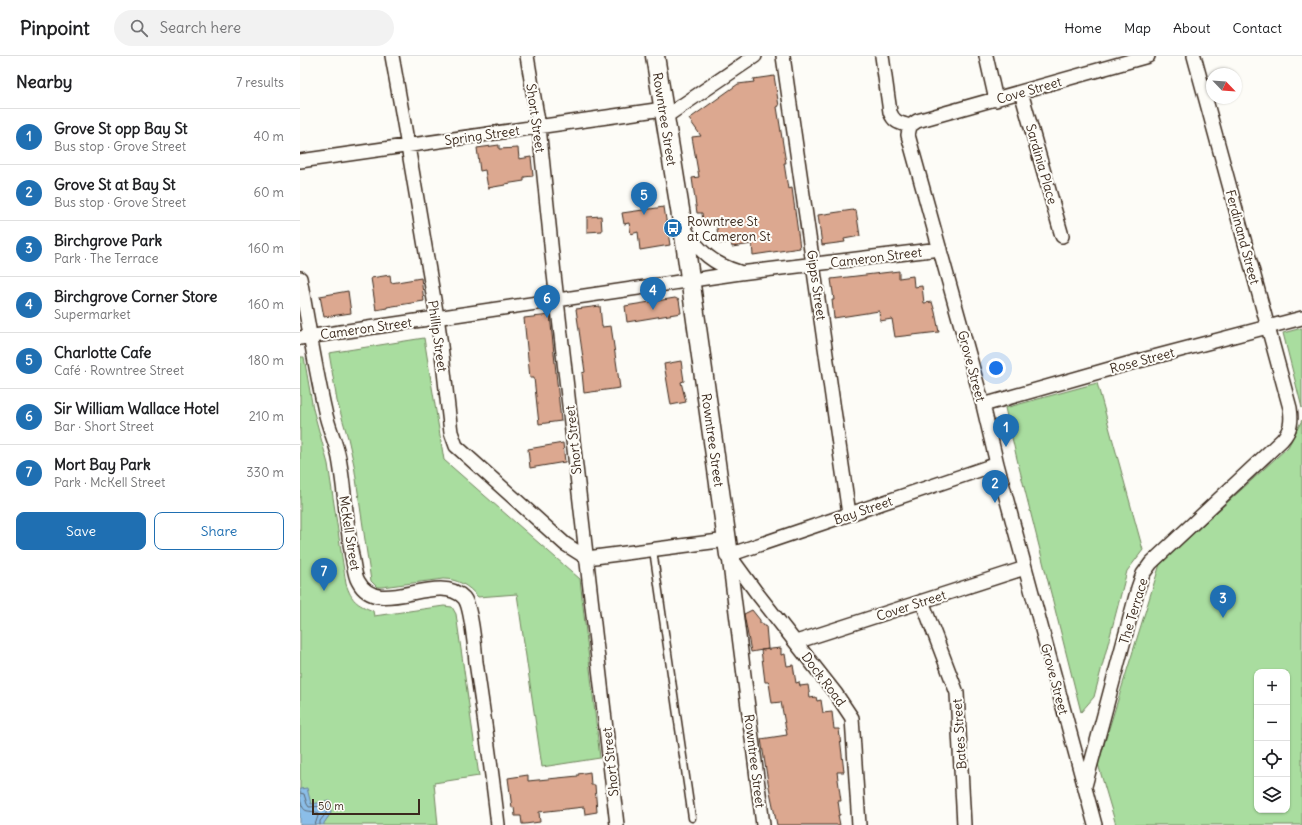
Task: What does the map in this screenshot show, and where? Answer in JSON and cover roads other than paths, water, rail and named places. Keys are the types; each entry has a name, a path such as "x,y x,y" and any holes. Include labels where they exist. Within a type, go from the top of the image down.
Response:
{"street":[{"name":"Phillip Street","path":"392,56 409,146 437,317 451,432 456,446 564,544 587,558"},
{"name":"Short Street","path":"527,56 539,127 557,299 617,825"},
{"name":"Rowntree Street","path":"655,56 683,228 728,547 763,825"},
{"name":"Spring Street","path":"300,162 539,127 664,113 756,56"},
{"name":"Gipps Street","path":"783,56 849,514"},
{"path":"882,56 890,112 893,119 901,124 910,126"},
{"path":"986,56 996,100"},
{"name":"Cove Street","path":"910,126 917,121 1148,56"},
{"name":"Ferdinand Street","path":"1194,56 1290,408 1291,424"},
{"name":"Sardinia Place","path":"1021,92 1062,236"},
{"name":"Grove Street","path":"910,126 908,135 909,139 983,405 997,464 1095,825"},
{"name":"Cameron Street","path":"683,228 700,251 708,258 720,265 740,273"},
{"name":"Cameron Street","path":"305,337 740,273 940,249"},
{"path":"300,278 305,337"},
{"name":"Rose Street","path":"983,405 1127,364 1302,318"},
{"name":"McKell Street","path":"305,337 325,413 339,457 349,539 357,580 364,590 372,596 384,597 446,589 458,593 465,599 473,640 498,825"},
{"name":"The Terrace","path":"1084,788 1143,574 1151,563 1282,440 1291,424"},
{"name":"Bay Street","path":"587,558 654,550 728,547 849,514 997,464"},
{"name":"Dock Road","path":"728,547 756,592 836,694 852,718 859,825"},
{"name":"Cover Street","path":"796,642 1025,568"},
{"path":"734,596 743,591 756,592"},
{"name":"Bates Street","path":"922,601 957,693 964,825"}],"lane":[{"path":"654,550 692,818"}],"water":[{"path":"307,788 311,804 330,801 331,813 324,825 300,825 300,789"}],"place":[{"name":"Charlotte Cafe","path":"644,215"},
{"name":"Rowntree St at Cameron St","path":"673,228"},
{"name":"Birchgrove Corner Store","path":"653,310"},
{"name":"Sir William Wallace Hotel","path":"547,318"},
{"name":"Grove St opp Bay St","path":"1006,447"},
{"name":"Grove St at Bay St","path":"995,503"},
{"name":"Mort Bay Park","path":"324,591"},
{"name":"Birchgrove Park","path":"1223,618"}]}
